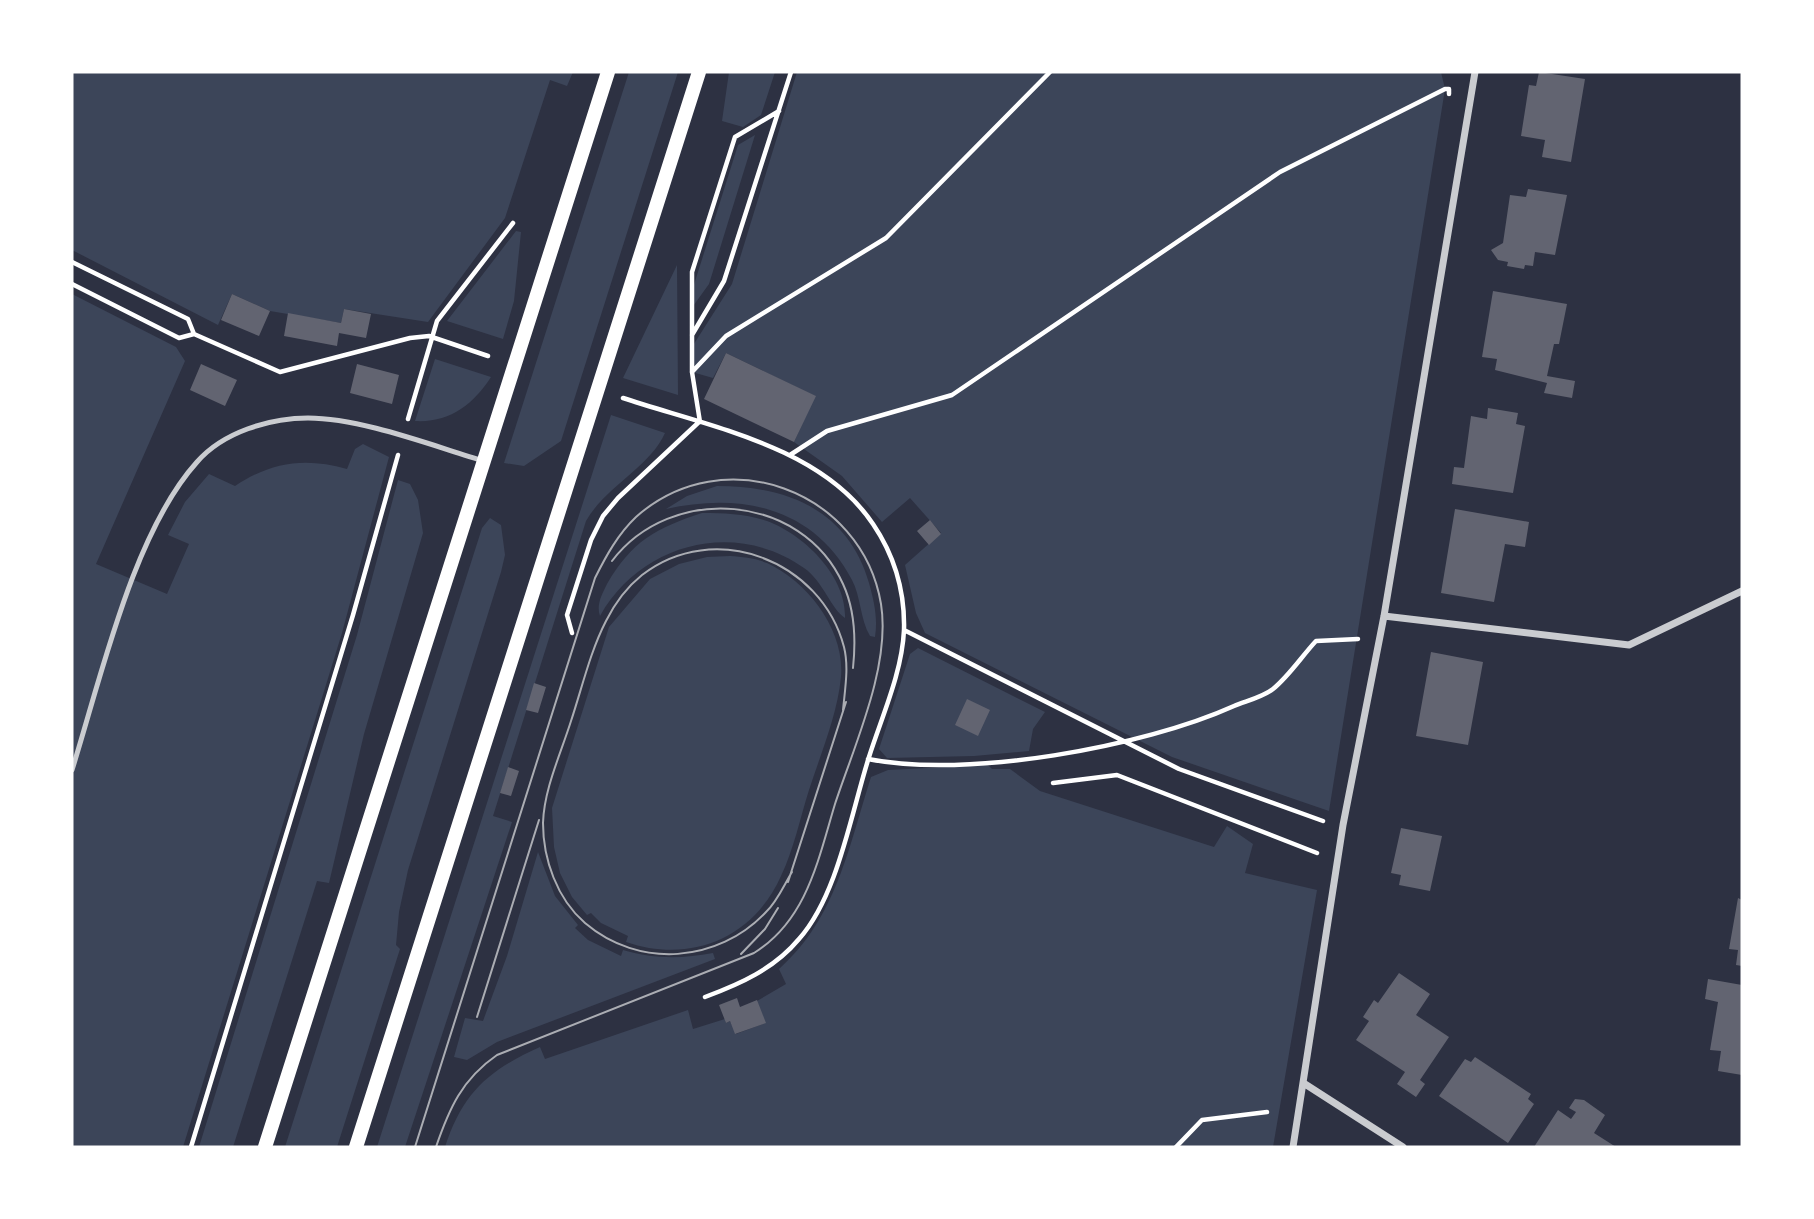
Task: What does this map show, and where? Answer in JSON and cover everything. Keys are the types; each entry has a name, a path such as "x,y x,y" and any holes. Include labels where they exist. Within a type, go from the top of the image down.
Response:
{"main road":[{"path":"265,1147 608,72"},
{"path":"356,1147 699,72"}],"street":[{"path":"1293,1147 1338,861 1384,616 1475,72"},
{"path":"1384,616 1629,645 1742,591"},
{"path":"1305,1084 1403,1147"}],"lane":[{"path":"72,770 133,577 149,539 172,496 198,461 220,442 245,430 309,418 342,422 484,461"}],"path":[{"path":"692,336 722,281 790,72"},
{"path":"692,372 726,337 886,238 1050,72"},
{"path":"789,455 827,431 952,395 1280,172 1445,89"},
{"path":"700,422 692,372 692,272 735,137 778,112"},
{"path":"191,1147 353,615 437,321 513,223"},
{"path":"72,262 188,319 194,334"},
{"path":"72,284 179,338 194,334 280,372 410,338 432,337 488,356"},
{"path":"622,398 700,422 789,455 822,472 847,493 873,523 890,555 898,579 904,630 897,671 825,893 799,939 750,980 705,997"},
{"path":"572,633 567,615 591,540 603,516 618,498 700,422"},
{"path":"904,630 1179,769 1328,822"},
{"path":"868,758 889,763 986,763 1123,743 1202,720 1272,689 1316,641 1358,639"},
{"path":"1053,783 1118,775 1338,861"},
{"path":"1176,1147 1202,1120 1267,1112"}],"shaded area":[{"path":"72,72 573,72 567,86 550,80 505,218 428,322 344,309 341,323 270,311 232,294 218,325 72,250"},
{"path":"629,72 678,72 561,441 524,466 504,463"},
{"path":"729,72 775,72 761,115 743,127 722,121"},
{"path":"797,72 1441,72 1445,89 1329,811 1172,757 925,633 916,613 905,565 941,533 910,498 882,522 842,476 794,442 815,396 726,353 713,378 692,372 692,347 732,284"},
{"path":"755,135 709,284 691,309 692,291 738,145"},
{"path":"516,231 521,232 514,301 503,339 447,321"},
{"path":"677,265 678,395 623,378"},
{"path":"72,294 176,347 185,361 96,564 167,594 189,544 168,535 185,502 209,474 235,486 262,472 289,464 317,463 347,469 355,449 363,444 389,457 342,633 183,1147 72,1147"},
{"path":"435,359 491,377 476,396 459,410 439,419 415,421"},
{"path":"611,415 665,433 649,456 605,497 586,521 493,816 512,822 405,1147 377,1147"},
{"path":"398,480 410,484 418,500 423,533 364,734 329,883 317,881 233,1147 199,1147 357,635"},
{"path":"717,486 743,487 790,497 830,520 846,537 859,558 869,583 875,610 875,637 870,636 855,587 836,555 817,536 796,521 747,505 694,504 666,509 687,496"},
{"path":"702,513 735,514 759,519 781,527 795,536 808,546 831,572 844,602 845,618 804,568 777,553 749,545 720,542 692,546 664,556 639,571 618,591 600,616 599,604 607,584 626,557 658,531"},
{"path":"490,518 501,525 505,555 501,572 408,870 399,912 396,945 400,949 337,1147 285,1147 482,528"},
{"path":"730,556 767,563 782,571 809,595 830,625 837,642 841,659 839,692 790,855 769,898 754,916 717,941 673,950 650,948 626,942 628,936 601,923 591,913 587,915 572,897 560,873 554,847 552,808 609,627 650,579 679,564 707,557"},
{"path":"918,648 1045,712 1033,729 1029,751 974,756 887,758 879,749 910,654"},
{"path":"988,765 992,769 1010,769 1040,791 1214,847 1227,826 1253,844 1245,873 1317,890 1273,1147 445,1147 460,1111 480,1085 506,1065 540,1047 545,1059 688,1010 693,1029 725,1019 726,1023 730,1021 736,1034 765,1023 757,1001 786,984 779,969 814,928 827,904 847,855 871,777 888,770"},
{"path":"538,852 555,896 578,925 575,928 588,940 621,956 623,950 668,957 713,953 715,959 497,1042 467,1060 454,1057 465,1018 483,1021 507,956"}],"building":[{"path":"1539,72 1585,79 1571,162 1542,157 1545,140 1521,136 1529,85 1536,86"},
{"path":"1528,189 1567,195 1555,255 1535,252 1533,266 1525,265 1524,269 1507,266 1508,262 1498,260 1491,250 1503,243 1510,195 1526,197"},
{"path":"1493,291 1567,304 1559,344 1554,344 1547,376 1575,381 1572,398 1544,393 1547,383 1495,370 1497,359 1482,357"},
{"path":"232,294 270,311 259,336 221,320"},
{"path":"344,309 371,314 366,338 339,333 337,346 284,336 288,313 341,323"},
{"path":"726,353 816,396 794,442 704,399"},
{"path":"201,364 237,380 225,406 190,390"},
{"path":"357,364 399,375 392,404 350,393"},
{"path":"1488,408 1518,413 1516,424 1525,426 1513,493 1452,484 1454,467 1464,468 1471,416 1487,419"},
{"path":"1455,509 1529,522 1525,547 1505,544 1494,602 1441,593"},
{"path":"930,520 941,534 929,545 917,531"},
{"path":"1431,652 1483,662 1468,745 1416,736"},
{"path":"534,683 546,687 538,713 526,710"},
{"path":"967,699 990,710 978,736 955,725"},
{"path":"508,767 519,771 511,796 500,793"},
{"path":"1401,828 1442,836 1430,891 1399,885 1401,875 1391,873"},
{"path":"1738,898 1742,900 1742,966 1736,965 1738,950 1729,949"},
{"path":"1399,973 1430,994 1416,1015 1449,1037 1420,1080 1425,1084 1416,1097 1397,1084 1405,1072 1356,1040 1369,1021 1363,1017 1374,1000 1378,1003"},
{"path":"1708,979 1742,985 1742,1075 1718,1071 1721,1051 1710,1050 1718,1002 1705,999"},
{"path":"737,998 740,1007 757,1000 766,1023 735,1034 730,1021 726,1023 719,1005"},
{"path":"1475,1057 1531,1094 1528,1099 1534,1104 1508,1143 1439,1096 1465,1059 1471,1062"},
{"path":"1575,1099 1584,1100 1605,1115 1594,1133 1616,1147 1534,1147 1558,1110 1571,1119 1576,1112 1569,1108"}],"tram line":[{"path":"415,1147 595,578 613,546 636,517 671,494 708,482 747,480 784,489 818,506 847,531 869,564 881,604 883,628 881,653 869,706 816,867 798,906 787,924 754,953 497,1055 475,1074 458,1096 436,1147"},
{"path":"612,561 637,536 667,519 700,510 734,509 767,516 798,531 824,554 843,584 854,625 853,668"},
{"path":"792,872 770,908 747,929 725,942 678,954 629,948 606,938 585,923 559,890 549,864 543,823 546,797 554,771 595,645 617,603 642,575 670,558 701,550 731,550 761,557 789,571 813,591 832,617 844,647 846,670 843,710"},
{"path":"788,882 846,702"},
{"path":"477,1017 539,820"},
{"path":"741,954 765,929 778,908"}]}
